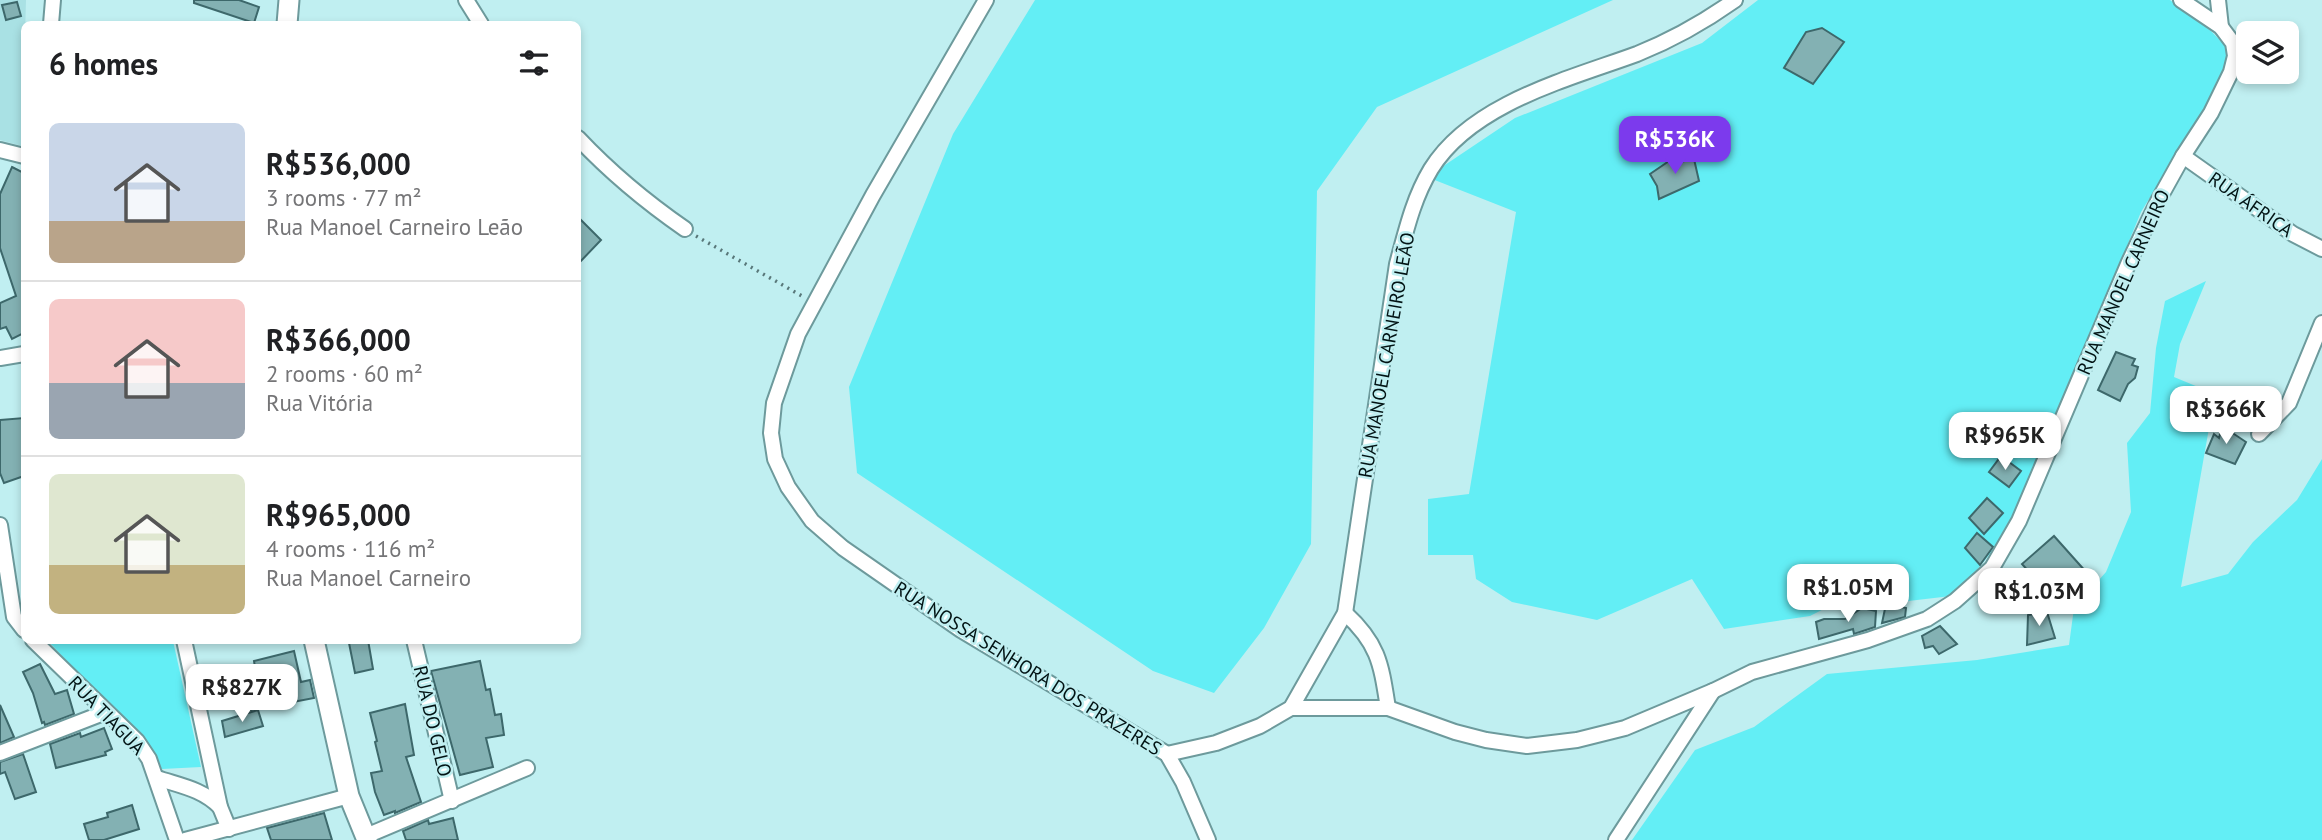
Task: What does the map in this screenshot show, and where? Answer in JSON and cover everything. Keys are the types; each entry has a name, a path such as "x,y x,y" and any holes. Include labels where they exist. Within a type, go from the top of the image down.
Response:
{"main road":[{"path":"287,21 289,0"},
{"path":"315,644 349,796 367,838"}],"street":[{"path":"51,21 53,0"},
{"path":"466,0 479,21"},
{"name":"RUA NOSSA SENHORA DOS PRAZERES","path":"986,0 797,334 775,403 771,432 775,459 788,487 812,521 843,548 961,630 1167,754 1183,782 1208,840"},
{"name":"RUA MANOEL CARNEIRO LEÃO","path":"1291,708 1345,613 1397,264 1412,209 1432,167 1460,134 1496,110 1688,31 1735,0"},
{"path":"2181,0 2221,27"},
{"path":"2218,0 2221,27"},
{"name":"RUA MANOEL CARNEIRO","path":"1291,708 1388,708 1455,732 1527,746 1577,740 1625,728 1752,672 1927,619 1955,601 1992,568 2019,521 2129,262 2183,156 2211,113 2231,72 2235,56 2233,43 2221,27"},
{"path":"581,141 643,200 685,229"},
{"path":"0,150 21,155"},
{"name":"RUA ÁFRICA","path":"2183,156 2293,234 2322,248"},
{"path":"2259,434 2289,402 2322,323"},
{"path":"0,358 21,354"},
{"path":"0,525 14,617 21,626"},
{"path":"1345,613 1374,646 1382,671 1388,708"},
{"path":"0,622 14,617"},
{"name":"RUA TIAGUA","path":"37,644 137,741 157,778 177,840"},
{"path":"185,644 220,807 229,829"},
{"name":"RUA DO GELO","path":"415,644 452,801"},
{"path":"1616,840 1713,691"},
{"path":"1167,754 1216,743 1260,726 1291,708"},
{"path":"0,753 106,712"},
{"path":"367,838 527,768"},
{"path":"157,778 195,789 209,796 220,807"},
{"path":"185,840 349,796"}],"path":[{"path":"685,229 814,303"}],"shaded area":[{"path":"0,0 26,0 25,21 21,21 21,146 0,140"},
{"path":"1035,0 1613,0 1377,107 1317,191 1311,544 1264,628 1214,693 1153,671 857,473 849,387 953,134"},
{"path":"1758,0 2170,0 2211,31 2235,56 2217,81 2204,110 2141,212 2036,468 2003,538 1967,582 1951,596 1900,602 1855,593 1810,616 1724,629 1692,579 1597,620 1512,602 1476,579 1473,555 1428,555 1428,499 1469,494 1516,212 1427,177 1515,118 1702,43"},
{"path":"2206,281 2180,344 2174,377 2215,394 2181,587 2228,574 2253,542 2297,500 2322,459 2322,840 1632,840 1695,750 1754,727 1827,674 1977,660 2069,645 2074,608 2106,572 2131,512 2127,443 2150,413 2156,348 2165,301"},
{"path":"51,644 174,644 201,767 162,769 127,725"}],"building":[{"path":"194,0 239,0 259,7 255,21 248,21 194,3"},
{"path":"17,2 21,16 6,20 2,5"},
{"path":"1822,28 1844,42 1813,84 1784,68 1806,32"},
{"path":"1675,157 1680,162 1694,159 1699,181 1659,199 1657,186 1650,174"},
{"path":"12,167 21,172 21,334 12,339 6,327 0,329 0,303 16,296 0,248 0,194"},
{"path":"581,220 601,240 581,261"},
{"path":"2116,352 2135,359 2132,365 2138,367 2135,378 2128,384 2120,401 2098,390"},
{"path":"21,418 21,477 4,483 0,473 0,420"},
{"path":"2222,426 2246,442 2235,464 2206,453 2214,434 2219,438"},
{"path":"2001,456 2021,471 2009,487 1989,472"},
{"path":"1987,498 2003,513 1984,534 1969,518"},
{"path":"1977,533 1993,547 1980,565 1965,548"},
{"path":"2054,536 2087,573 2054,600 2022,564"},
{"path":"1886,604 1906,608 1905,617 1882,623"},
{"path":"1862,608 1876,611 1875,627 1854,634 1853,629 1819,639 1816,622 1824,619 1845,619"},
{"path":"2047,612 2055,638 2027,645 2028,615"},
{"path":"1940,626 1957,644 1939,654 1933,646 1925,648 1922,636"},
{"path":"349,644 369,644 373,669 355,673"},
{"path":"294,651 301,682 310,680 314,698 246,711 236,691 258,686 254,661"},
{"path":"480,661 486,690 490,689 495,715 501,714 504,735 486,738 493,767 460,775 431,671"},
{"path":"40,664 55,694 67,690 74,714 45,725 23,672"},
{"path":"405,704 414,755 406,757 421,802 384,815 371,773 382,771 370,713"},
{"path":"0,705 14,737 0,743"},
{"path":"258,710 263,726 225,737 222,721"},
{"path":"104,728 112,749 105,752 106,755 56,768 50,744"},
{"path":"23,754 36,792 15,799 5,772 0,774 0,762"},
{"path":"132,805 139,829 104,840 89,840 84,824 108,817 107,813"},
{"path":"324,813 332,840 271,840 267,828"},
{"path":"453,818 458,840 406,840 403,831 428,820 429,824"}]}
